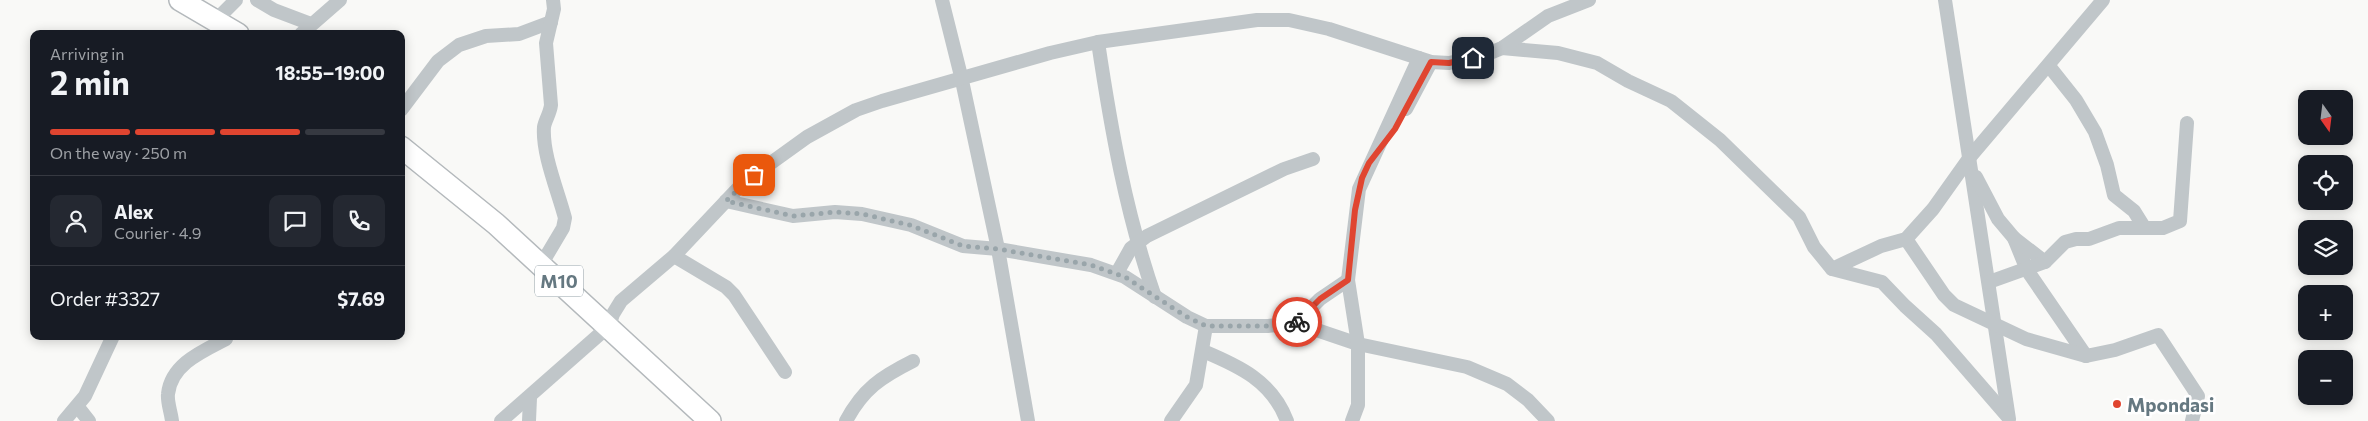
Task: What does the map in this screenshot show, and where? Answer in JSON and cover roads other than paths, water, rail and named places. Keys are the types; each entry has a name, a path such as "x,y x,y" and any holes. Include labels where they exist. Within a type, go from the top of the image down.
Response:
{"highway":[{"path":"180,0 232,30"},
{"name":"M10","path":"405,150 489,218 609,326 710,421"}],"street":[{"path":"216,20 236,0"},
{"path":"257,0 274,10 311,24"},
{"path":"305,30 340,0"},
{"path":"541,265 563,228 565,218 545,143 544,125 550,115 551,106 546,43 551,22 553,0"},
{"path":"942,0 961,76 998,249 1028,421"},
{"path":"501,421 530,398 609,326 613,314 621,301 674,256 743,183 776,158 833,122 882,101 961,76 1098,42 1239,22 1275,19 1329,29 1425,60 1462,61 1502,48 1548,16 1589,0"},
{"path":"1945,0 2009,419"},
{"path":"1832,269 1881,246 1906,239 1932,209 1970,158 2103,0"},
{"path":"405,105 438,61 459,45 486,36 519,34 551,22"},
{"path":"1098,42 1113,142 1137,242 1155,297"},
{"path":"1502,48 1558,53 1597,63 1628,81 1671,101 1720,140 1799,217 1814,247 1832,269 1882,282 1936,334 2009,419"},
{"path":"1352,421 1358,405 1358,344 1348,280 1359,189 1369,163 1380,146 1425,60"},
{"path":"2049,66 2076,100 2095,132 2107,165 2114,195 2134,211 2144,227"},
{"path":"1989,282 2046,262 2065,242 2076,239 2090,239 2118,228 2163,228 2180,221 2187,123"},
{"path":"1117,273 1125,257 1137,242 1156,230 1284,169 1313,159"},
{"path":"1972,173 1980,183 1998,218 2014,238 2046,262"},
{"path":"726,201 793,216 836,212 862,214 910,225 963,246 998,249 1091,265 1117,273 1206,326 1268,326 1296,323 1358,344 1452,363 1489,374 1507,384 1528,400 1548,421"},
{"path":"2014,238 2027,270 2086,356"},
{"path":"1906,239 1914,247 1944,295 1954,305 1995,322 2041,345 2086,356 2115,350 2158,334 2198,396 2192,421"},
{"path":"674,256 726,287 734,295 784,372"},
{"path":"1296,323 1320,299 1348,280"},
{"path":"1171,421 1196,385 1206,326"},
{"path":"64,421 78,406 111,340"},
{"path":"172,421 168,395 170,386 180,368 196,355 224,340"},
{"path":"1203,351 1240,366 1276,399 1287,421"},
{"path":"846,421 859,399 869,388 913,361"},
{"path":"529,421 530,398"},
{"path":"78,406 89,421"}],"place":[{"name":"Mpondasi","path":"2117,404"}]}
